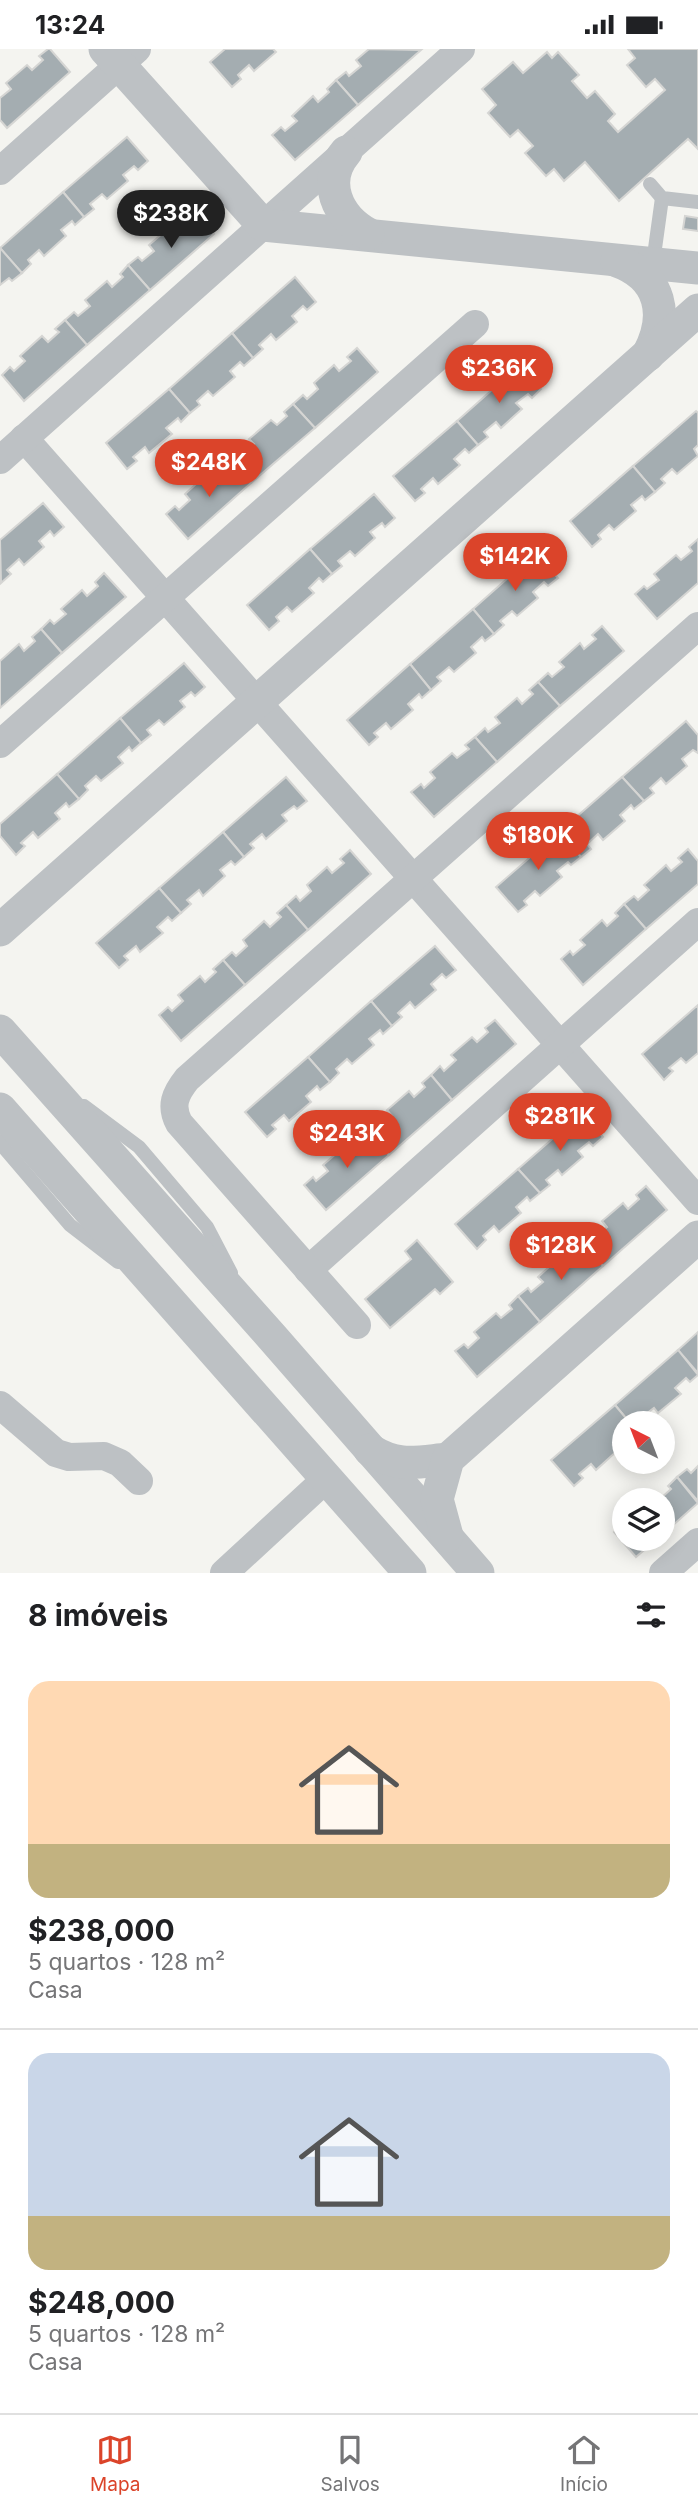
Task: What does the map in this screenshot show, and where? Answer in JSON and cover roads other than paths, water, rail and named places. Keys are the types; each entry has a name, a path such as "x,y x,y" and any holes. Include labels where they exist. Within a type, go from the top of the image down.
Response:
{"street":[{"path":"0,460 461,49"},
{"path":"0,171 120,54 263,225 698,268"},
{"path":"346,152 333,173 334,195 346,217 355,227 368,234"},
{"path":"612,259 632,266 647,279 657,297 661,317 657,338 648,355"},
{"path":"0,930 698,310"},
{"path":"0,744 475,324"},
{"path":"24,438 698,1201"},
{"path":"356,1325 179,1123 173,1112 176,1095 187,1079 698,626"},
{"path":"308,1269 698,922"},
{"path":"0,1031 478,1573"},
{"path":"0,1109 410,1573"},
{"path":"447,1539 437,1499 448,1459 698,1237"},
{"path":"0,1405 56,1453 69,1457 104,1456 120,1463 139,1481"},
{"path":"369,1449 387,1460 410,1464 448,1459"},
{"path":"224,1573 327,1478"},
{"path":"663,1573 698,1542"}],"lane":[{"path":"650,184 662,198 698,202"},
{"path":"653,263 662,198"},
{"path":"0,1140 70,1225 178,1309"}]}
